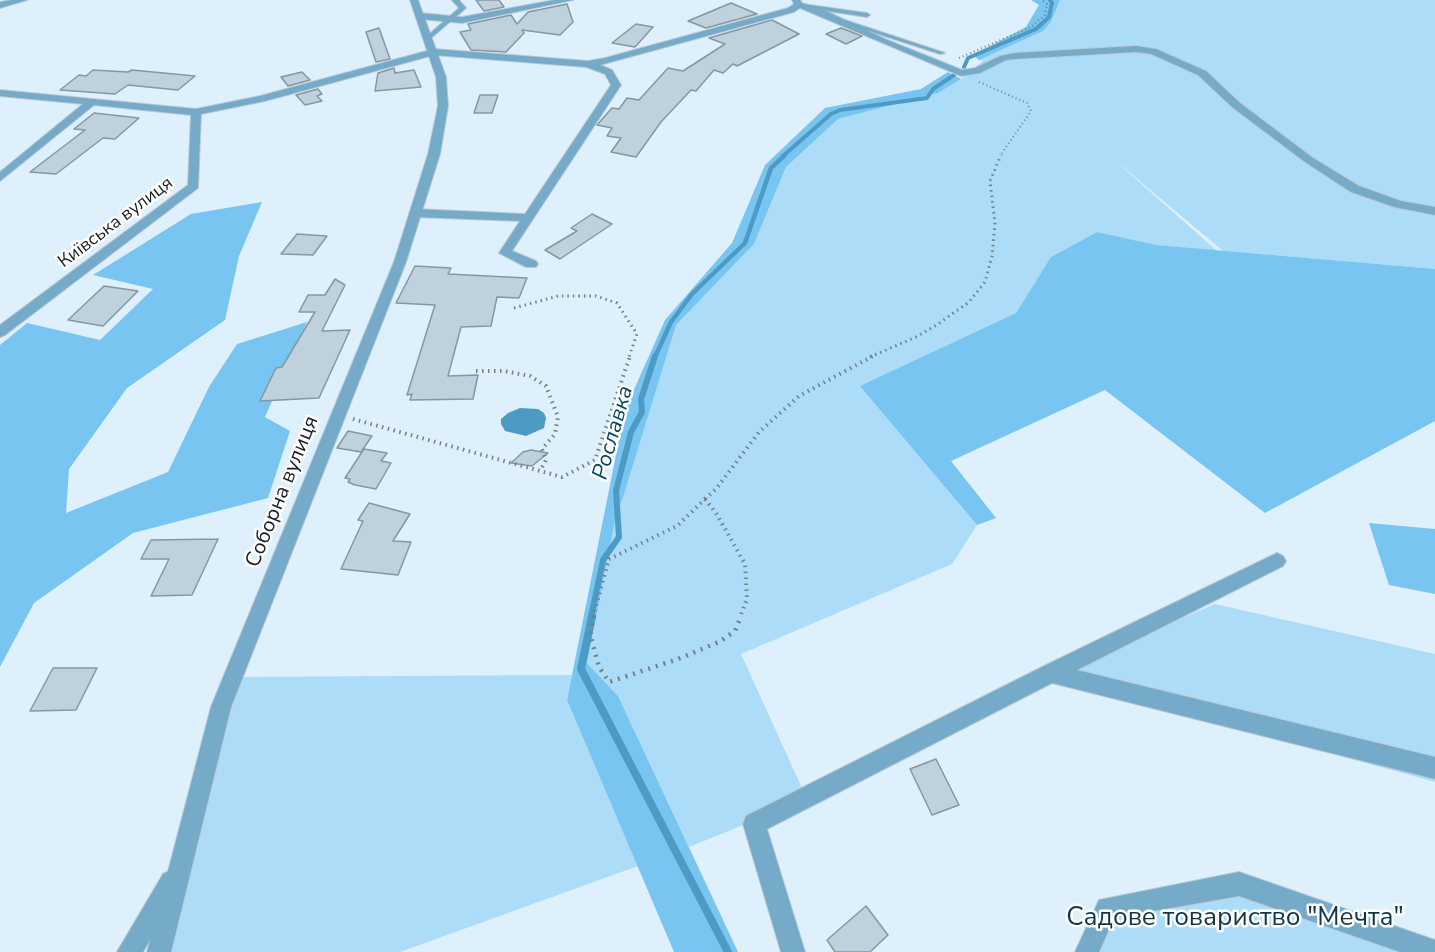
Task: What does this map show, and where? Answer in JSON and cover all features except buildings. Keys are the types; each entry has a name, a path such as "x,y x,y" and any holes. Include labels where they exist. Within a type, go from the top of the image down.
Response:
{"street":[{"path":"0,5 23,0"},
{"path":"417,8 431,18 462,20 569,0"},
{"path":"588,64 637,53 791,10 798,3 961,73 977,71 1003,58 1015,56 1136,49 1153,51 1202,73 1236,105 1310,160 1355,189 1398,204 1435,211"},
{"name":"Соборна вулиця","path":"159,952 221,706 400,262 434,154 443,106 441,77 417,8"},
{"path":"0,93 196,112 261,99 431,45 588,64 609,72 616,85 505,253 531,264"},
{"path":"0,178 92,102"},
{"name":"Київська вулиця","path":"0,332 194,186 196,112"},
{"path":"416,213 529,218"},
{"path":"793,952 754,824 1277,561"},
{"path":"1051,673 1435,768"},
{"path":"129,952 178,872"},
{"path":"1087,952 1107,908 1239,884 1435,952"}],"lane":[{"path":"431,45 451,18 463,8 455,0"},
{"path":"798,3 867,15"},
{"path":"836,19 942,53"}],"path":[{"path":"705,499 716,513 745,564 747,599 735,631 719,642 678,659 609,682 599,667 590,634 598,594 609,559 677,526 705,499 716,489 759,432 799,396 857,363 916,337 938,324 969,302 985,282 992,255 995,223 990,181 995,165 1009,140 1031,111 1027,103 961,73 954,62 1031,27 1045,15 1047,4 1042,0"},
{"path":"338,415 562,477 595,460 637,334 617,303 596,296 558,296 514,308"},
{"path":"476,371 530,376 546,386 558,417 555,434 542,448 546,460 540,471"}],"green space":[{"path":"1060,0 1435,0 1435,269 1223,251 1111,157 1217,251 1155,245 1097,232 1051,257 1016,313 861,386 977,525 952,564 741,654 807,799 689,847 618,696 587,663 616,516 676,325 754,244 786,167 838,119 938,93 961,79 983,61 979,60 1043,31 1051,22"},
{"path":"1215,604 1435,654 1435,782 1050,676"},
{"path":"572,675 567,700 638,866 400,952 159,952 233,677"},
{"name":"Садове товариство \"Мечта\"","path":"1239,884 1435,952 1081,952 1107,908"}],"shaded area":[{"path":"1031,0 1060,0 1051,22 1043,31 979,60 973,55 1026,27 1039,5"},
{"path":"948,72 961,79 938,93 838,119 786,167 754,244 676,325 616,516 587,663 618,696 738,952 674,952 567,700 625,410 665,320 732,243 765,165 825,108 921,89"},
{"path":"262,202 239,256 225,320 127,388 69,469 66,513 168,472 209,387 237,344 307,322 265,417 290,431 268,498 133,533 34,603 0,667 0,345 27,323 100,340 153,289 93,275 191,214"},
{"path":"1097,232 1156,245 1435,269 1435,421 1265,513 1105,390 951,461 996,518 977,525 860,386 1016,313 1051,257"},
{"path":"520,408 538,409 544,413 546,418 544,428 526,436 505,431 501,419"},
{"path":"1369,523 1435,529 1435,594 1389,585"}],"waterway":[{"name":"Рославка","path":"964,67 968,58 1036,29 1049,17 1052,3 1050,0"},
{"name":"Рославка","path":"783,156 831,114 840,110 927,98 933,89 954,75"},
{"name":"Рославка","path":"655,357 671,322 692,294 745,243 771,168 785,155"},
{"name":"Рославка","path":"591,617 603,560 619,537 616,491 631,432 642,412 641,399 655,356"},
{"name":"Рославка","path":"592,616 581,669 728,952"}]}
